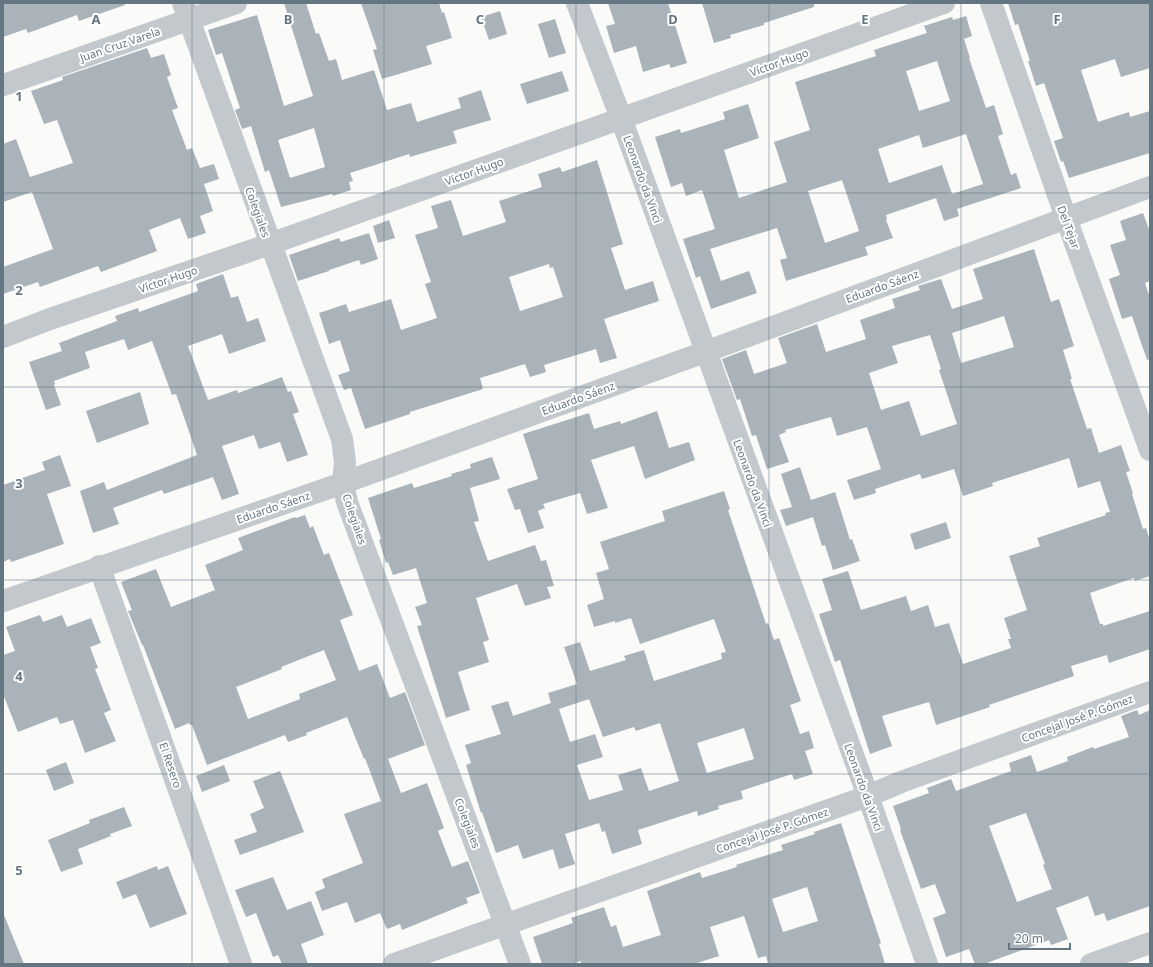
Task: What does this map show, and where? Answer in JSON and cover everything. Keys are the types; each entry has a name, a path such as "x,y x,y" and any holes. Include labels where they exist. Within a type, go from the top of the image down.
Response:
{"street":[{"name":"Juan Cruz Varela","path":"3,85 186,11 236,3"},
{"name":"Leonardo da Vinci","path":"577,3 621,118 868,796 927,964"},
{"name":"Víctor Hugo","path":"3,337 50,319 270,244 944,3"},
{"name":"Del Tejar","path":"991,3 1066,218 1149,443"},
{"name":"Colegiales","path":"186,11 342,439 345,462 343,483 347,502 520,964"},
{"name":"Eduardo Sáenz","path":"3,601 99,566 343,483 705,352 1150,187"},
{"name":"El Resero","path":"99,566 241,964"},
{"name":"Concejal José P. Gómez","path":"394,964 868,796 901,782 1150,692"},
{"path":"1091,964 1150,943"}],"building":[{"path":"3,3 124,3 125,5 79,21 77,15 28,33 26,29 3,37"},
{"path":"284,3 306,3 316,34 319,33 329,61 336,59 342,80 374,70 387,110 411,103 417,122 461,108 458,98 481,90 491,120 453,131 457,143 410,157 409,154 350,173 353,181 349,182 351,190 333,196 332,194 281,207 269,170 265,172 251,126 242,129 235,110 240,108 222,53 216,55 208,30 257,15 284,106 313,96","holes":["314,128 325,167 290,178 278,140"]},
{"path":"361,3 439,3 442,13 444,12 452,38 426,46 432,64 382,79 373,50 377,49"},
{"path":"608,3 668,3 687,63 671,68 669,64 643,72 636,46 614,53 606,26 615,24"},
{"path":"702,3 814,3 814,7 764,23 764,25 730,35 731,38 714,43"},
{"path":"1008,3 1150,3 1150,68 1121,77 1115,59 1081,70 1098,122 1129,112 1130,117 1150,111 1150,153 1069,178 1063,161 1061,162 1054,141 1063,138 1044,83 1036,86 1028,61 1030,61 1018,24 1015,25"},
{"path":"500,11 507,34 489,40 481,17"},
{"path":"966,16 972,36 964,39 969,58 986,108 994,105 1003,134 998,136 1011,175 1016,173 1021,188 957,209 959,216 944,221 936,198 886,215 886,220 893,238 865,247 868,255 786,281 780,260 787,258 777,228 710,249 721,281 749,271 757,293 711,309 700,276 696,278 683,239 715,229 702,190 686,196 682,183 671,187 655,137 680,129 681,133 725,119 723,112 748,104 759,138 724,150 739,198 787,182 774,142 810,130 795,82 876,56 874,50 927,33 924,26 952,17 953,20","holes":["937,61 950,101 919,111 906,71","966,134 983,184 952,194 942,165 889,183 878,149 919,135 923,148","842,180 859,231 825,243 808,191"]},
{"path":"555,19 566,53 549,58 538,24"},
{"path":"147,48 151,58 164,54 171,75 167,77 178,108 172,110 187,150 192,148 200,168 214,164 219,179 204,184 213,211 200,216 206,233 188,239 180,218 149,230 157,251 101,272 98,266 40,287 38,282 3,294 3,267 53,249 32,192 3,202 3,144 16,139 30,177 73,163 57,120 44,124 31,91 63,80 62,77"},
{"path":"562,71 569,91 527,104 520,84"},
{"path":"597,160 623,244 611,248 625,290 653,281 659,301 604,319 617,358 600,363 596,349 544,365 546,372 530,377 525,364 480,378 483,389 410,412 410,414 365,429 351,388 344,390 338,375 350,371 340,340 329,344 319,313 346,304 349,312 391,299 401,330 437,318 425,284 431,282 415,235 438,228 431,206 451,200 463,236 506,222 499,201 542,187 538,174 560,167 562,172","holes":["549,264 550,268 553,267 563,297 520,311 509,277"]},
{"path":"1143,213 1150,232 1150,281 1145,283 1150,298 1150,359 1147,360 1132,316 1122,319 1109,279 1120,275 1110,245 1126,240 1120,221"},
{"path":"389,220 395,238 378,243 373,226"},
{"path":"369,233 378,259 361,265 359,260 298,281 289,255 339,238 341,242"},
{"path":"1034,249 1051,302 1059,299 1074,346 1063,350 1072,379 1070,379 1087,429 1091,428 1099,453 1121,445 1130,471 1126,472 1133,493 1132,494 1143,529 1146,528 1150,541 1150,576 1135,581 1134,578 1090,593 1100,624 1103,624 1103,626 1150,611 1150,649 1109,663 1107,655 1071,666 1074,676 936,725 929,702 882,716 892,746 870,754 840,660 835,662 819,614 832,610 822,579 848,571 861,610 906,596 911,611 928,605 935,627 949,623 963,664 1011,648 1008,639 1011,639 1004,618 1027,610 1009,556 1040,546 1037,538 1106,515 1105,513 1110,512 1100,481 1078,488 1069,458 992,483 993,486 963,496 954,469 922,479 920,474 875,489 876,493 854,500 847,480 881,469 867,427 837,436 831,417 785,430 786,432 779,435 789,462 767,469 756,435 752,436 740,399 737,400 722,359 746,350 754,374 787,363 778,338 817,324 826,352 866,339 860,320 895,308 892,299 920,290 918,286 941,279 952,309 983,299 973,269","holes":["1004,316 1014,347 961,363 952,333","930,335 941,369 939,370 957,424 921,436 909,401 881,410 869,373 898,363 892,346"]},
{"path":"223,274 231,298 238,296 247,322 258,318 266,341 229,354 222,334 188,346 208,400 237,390 238,393 282,377 288,392 291,391 299,412 293,414 308,455 287,462 280,442 259,449 254,435 222,446 239,494 222,500 213,477 164,494 162,490 113,508 119,524 93,533 80,491 104,482 107,490 197,455 176,394 172,395 152,341 128,350 124,339 85,352 90,368 54,381 61,405 46,410 29,362 62,351 59,343 117,321 115,316 138,308 139,312 198,291 196,284"},
{"path":"140,392 149,424 97,443 86,411"},
{"path":"657,411 669,448 689,442 695,460 645,479 634,446 591,460 608,508 587,514 580,493 543,504 545,508 538,511 544,528 528,533 520,509 515,510 507,489 538,479 523,434 589,413 594,429 620,421 621,424"},
{"path":"60,455 71,486 47,494 64,544 11,562 10,559 3,562 3,485 45,470 42,462"},
{"path":"492,457 500,479 470,488 479,521 474,522 488,561 535,545 541,561 546,560 554,586 547,587 551,598 525,606 517,584 476,598 489,640 483,642 489,662 458,672 470,710 446,718 417,626 422,625 415,607 427,603 416,568 393,575 388,562 386,563 379,540 381,539 368,498 412,483 414,488 452,476 451,474 471,468 470,464"},
{"path":"800,467 811,500 835,492 850,540 852,539 860,561 833,570 825,545 822,546 813,517 786,526 780,510 792,507 781,474"},
{"path":"724,491 730,509 728,510 766,624 768,623 774,640 779,638 801,701 790,705 800,734 809,731 814,748 805,751 813,774 794,780 792,774 741,791 743,799 718,806 719,809 698,816 697,811 638,830 642,844 612,854 605,831 602,832 599,823 565,834 575,864 559,869 553,849 523,859 518,845 496,853 482,812 481,813 466,765 471,763 465,745 501,734 491,706 508,701 513,716 551,703 548,693 577,684 564,647 580,642 590,671 626,660 624,656 644,650 654,681 722,659 721,653 726,652 714,619 640,644 631,618 594,627 587,605 604,599 596,573 609,569 600,542 665,521 662,511","holes":["589,699 603,737 634,727 636,731 660,723 679,781 649,791 641,768 618,775 623,790 589,800 577,765 603,757 595,734 570,742 559,709","744,728 754,759 707,773 697,743"]},
{"path":"305,515 310,528 313,526 324,555 329,553 353,615 340,620 359,671 377,664 390,698 405,692 425,745 388,759 401,793 427,783 444,828 438,831 452,867 468,861 480,893 466,898 468,903 402,930 400,924 387,929 380,913 355,923 347,902 322,911 315,892 325,888 322,879 363,863 344,814 381,801 365,758 364,759 347,717 306,733 307,735 288,742 285,735 207,765 192,725 189,723 175,729 143,645 128,611 132,610 121,582 156,569 171,607 215,590 205,565 243,550 238,538 295,517","holes":["324,650 336,680 299,694 300,699 248,719 236,687 282,669 281,667"]},
{"path":"946,522 951,538 915,550 910,534"},
{"path":"40,615 43,622 62,615 67,627 91,618 101,643 90,647 98,668 95,669 111,710 104,713 116,741 85,753 73,720 60,724 57,717 18,732 3,694 3,655 15,651 6,627"},
{"path":"1137,710 1139,715 1150,710 1150,906 1107,921 1104,913 1095,916 1088,896 1056,908 1068,939 1051,945 1049,940 984,964 975,964 969,949 946,957 933,918 946,913 935,884 921,889 893,806 929,793 927,788 951,779 956,791 1011,771 1009,763 1031,755 1037,772 1068,761 1067,757 1093,747 1094,749 1129,737 1121,716","holes":["1026,813 1045,864 1043,865 1052,889 1017,902 989,826"]},
{"path":"66,762 74,783 54,791 46,770"},
{"path":"224,765 230,781 202,792 196,776"},
{"path":"280,771 304,832 240,855 234,840 257,832 250,814 264,808 253,781"},
{"path":"124,807 132,826 110,834 111,836 78,849 83,864 61,872 48,840 90,823 89,820"},
{"path":"841,823 881,943 879,944 885,964 768,964 766,956 758,958 744,916 710,927 719,956 694,964 581,964 581,961 572,964 542,964 533,937 573,923 571,918 604,907 611,927 616,925 623,947 661,935 647,891 700,872 702,878 737,867 736,865 783,850 781,845 815,834 814,832","holes":["807,887 818,921 783,932 772,899"]},
{"path":"157,866 158,870 168,866 187,914 150,928 136,894 123,899 116,882"},
{"path":"273,877 287,910 311,901 324,935 301,944 308,964 282,964 278,955 273,957 256,913 246,917 235,890"},
{"path":"4,915 24,964 3,964"}]}
